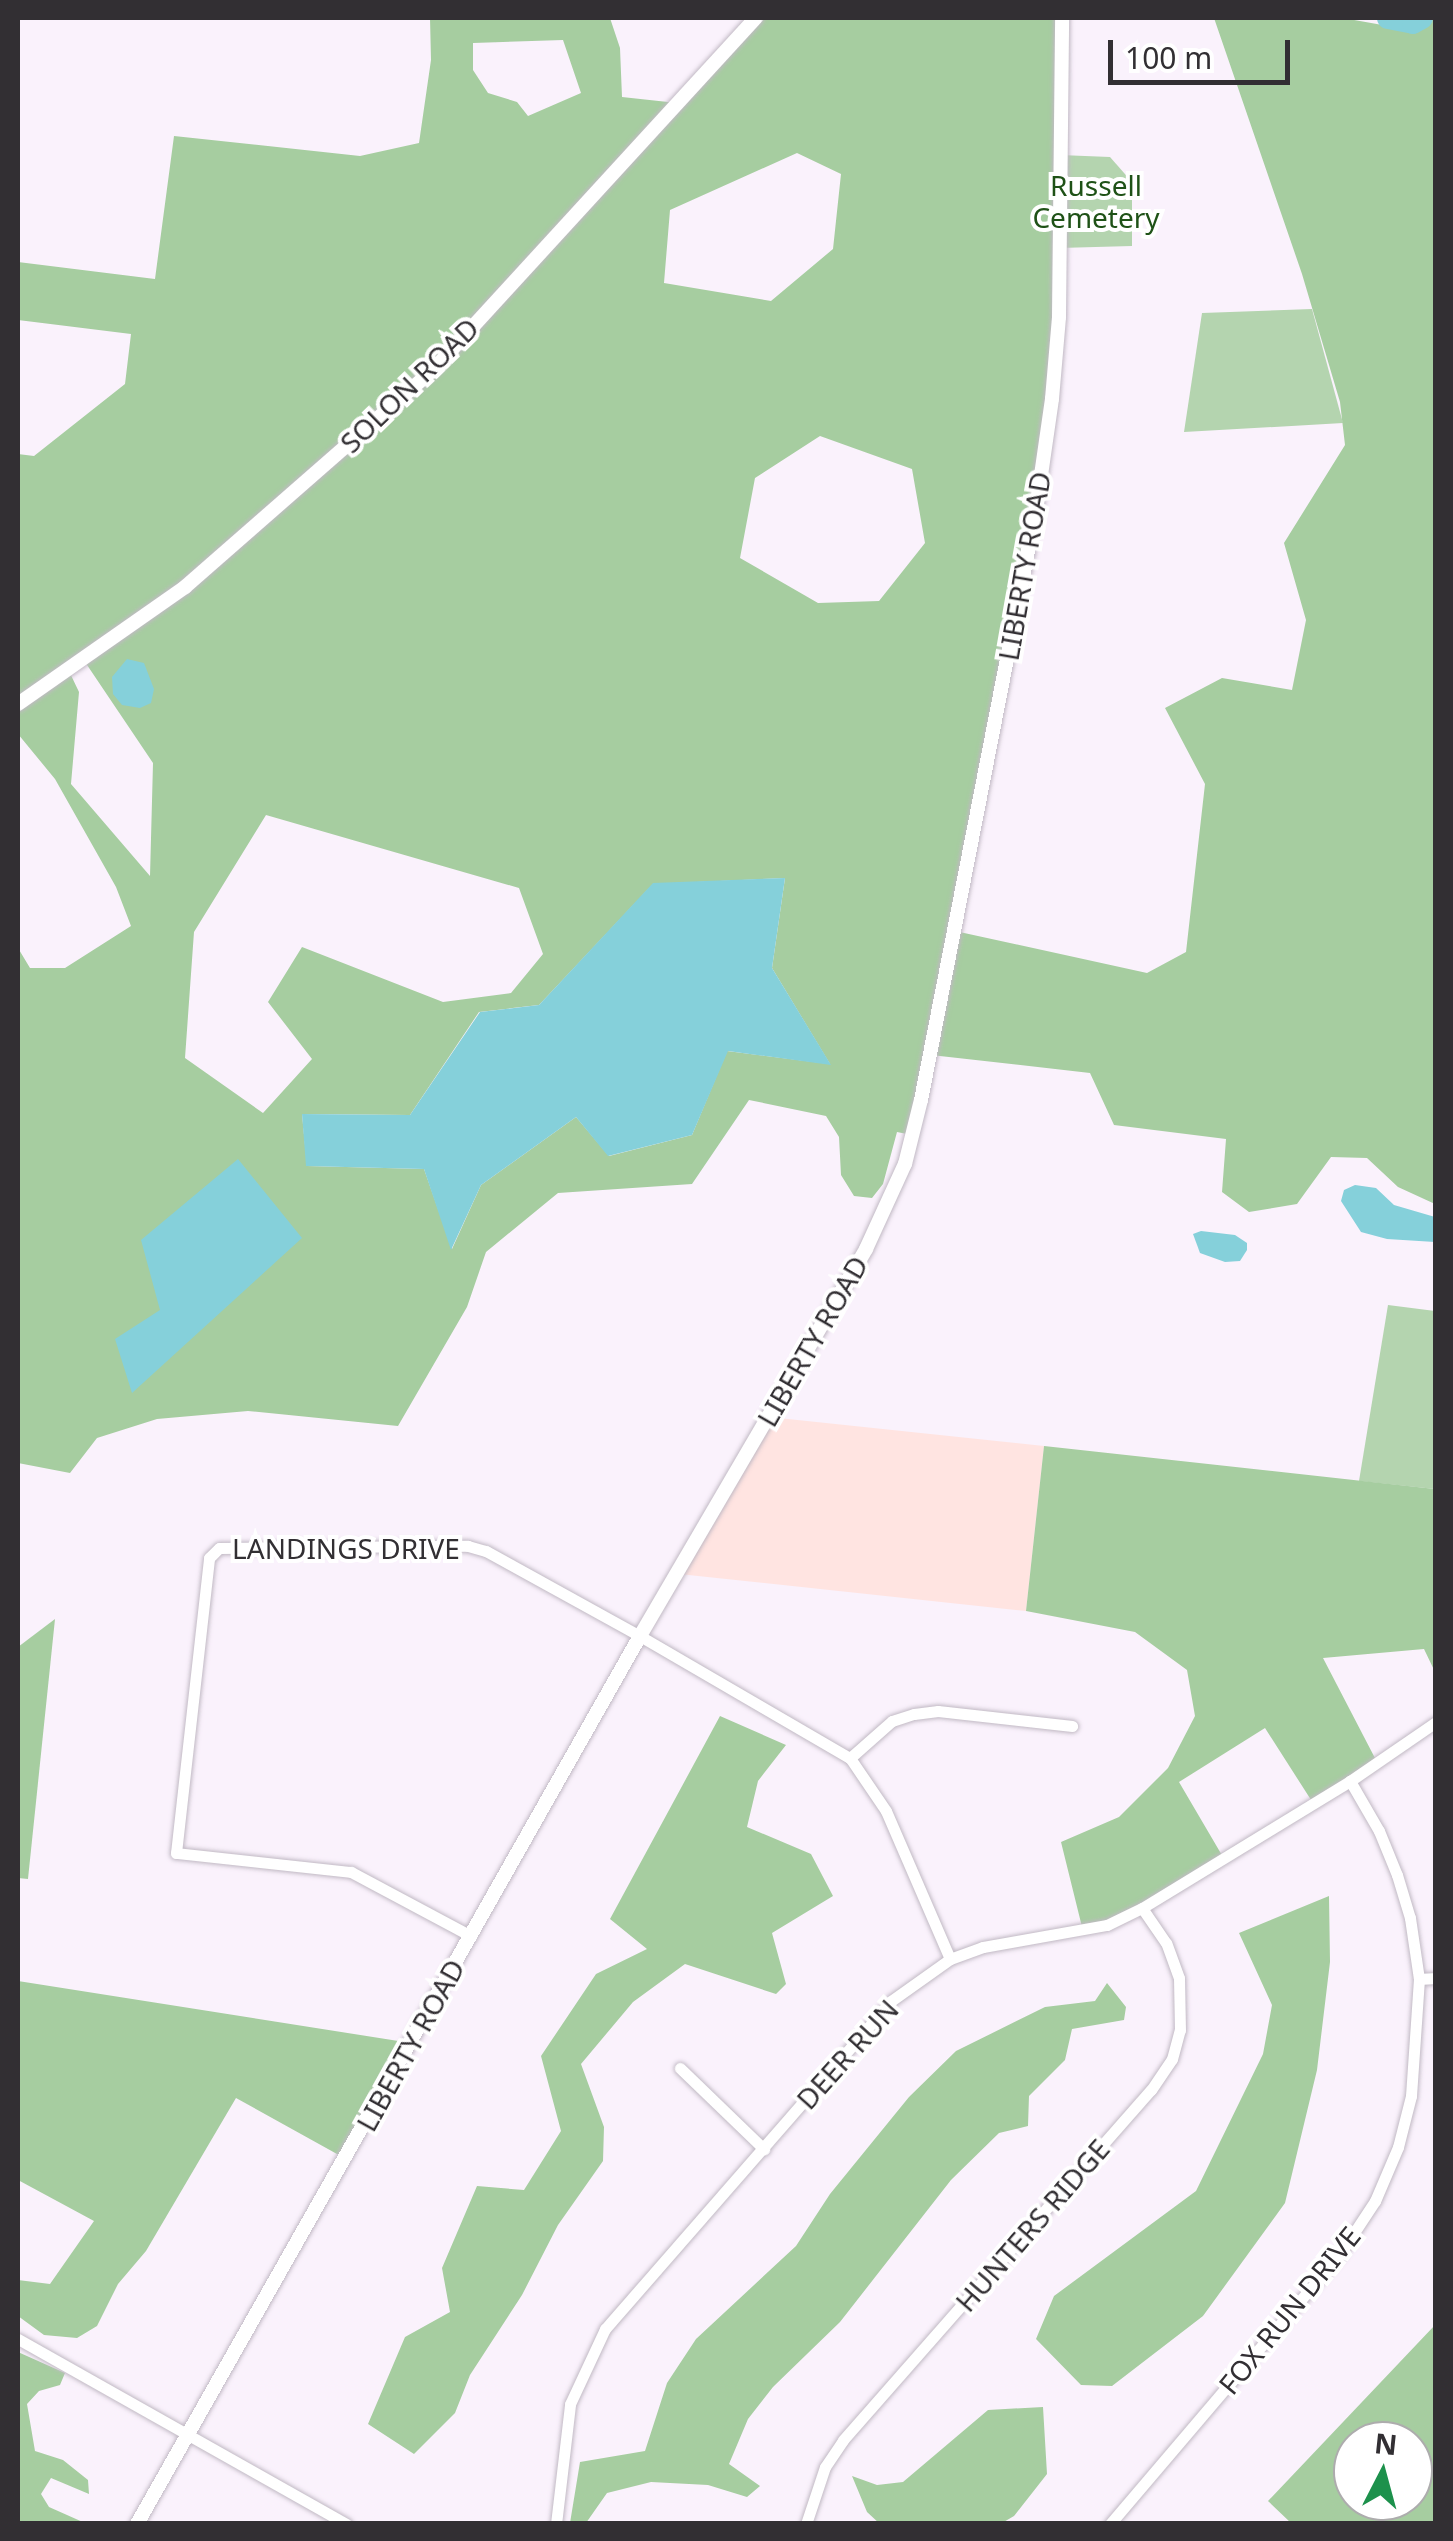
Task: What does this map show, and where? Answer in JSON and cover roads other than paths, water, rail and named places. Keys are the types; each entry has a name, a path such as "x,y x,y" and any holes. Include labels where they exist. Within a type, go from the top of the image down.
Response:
{"street":[{"name":"SOLON ROAD","path":"18,704 185,588 433,370 756,18"},
{"name":"LIBERTY ROAD","path":"137,2524 640,1636 866,1249 909,1149 1036,510 1052,400 1059,317 1062,18"},
{"name":"LANDINGS DRIVE","path":"471,1936 384,1886 351,1872 176,1853 209,1558 219,1548 468,1546 486,1551 850,1758"},
{"path":"950,1959 886,1811 850,1758 892,1721 914,1714 938,1711 1072,1726"},
{"name":"DEER RUN","path":"556,2524 570,2404 584,2365 605,2329 890,2001 950,1959 1015,1940 1107,1925 1142,1908 1350,1781 1436,1722"},
{"name":"FOX RUN DRIVE","path":"1118,2521 1340,2254 1375,2201 1398,2146 1411,2096 1419,1980 1397,1875 1379,1831 1350,1781"},
{"name":"HUNTERS RIDGE","path":"806,2524 825,2468 842,2440 1152,2090 1172,2058 1180,2030 1179,1978 1166,1944 1142,1908"},
{"path":"1419,1980 1436,1978"},
{"path":"680,2068 764,2149"},
{"path":"18,2340 346,2524"}],"water":[{"path":"127,659 144,663 154,689 151,703 140,708 122,705 113,694 112,677"},
{"path":"785,878 772,968 831,1065 728,1051 692,1135 608,1156 576,1117 481,1185 451,1250 424,1169 306,1166 302,1114 410,1115 480,1012 539,1005 653,883"},
{"path":"238,1159 302,1238 132,1393 115,1339 160,1310 141,1240"},
{"path":"1355,1185 1376,1188 1394,1205 1435,1217 1435,1242 1387,1239 1361,1232 1341,1201 1344,1190"},
{"path":"1201,1231 1235,1235 1247,1243 1247,1250 1240,1261 1225,1262 1200,1253 1193,1234"}],"waterway":[{"path":"1388,18 1413,23 1422,18"}],"park label":[{"name":"Russell Cemetery","path":"1096,201"}]}
